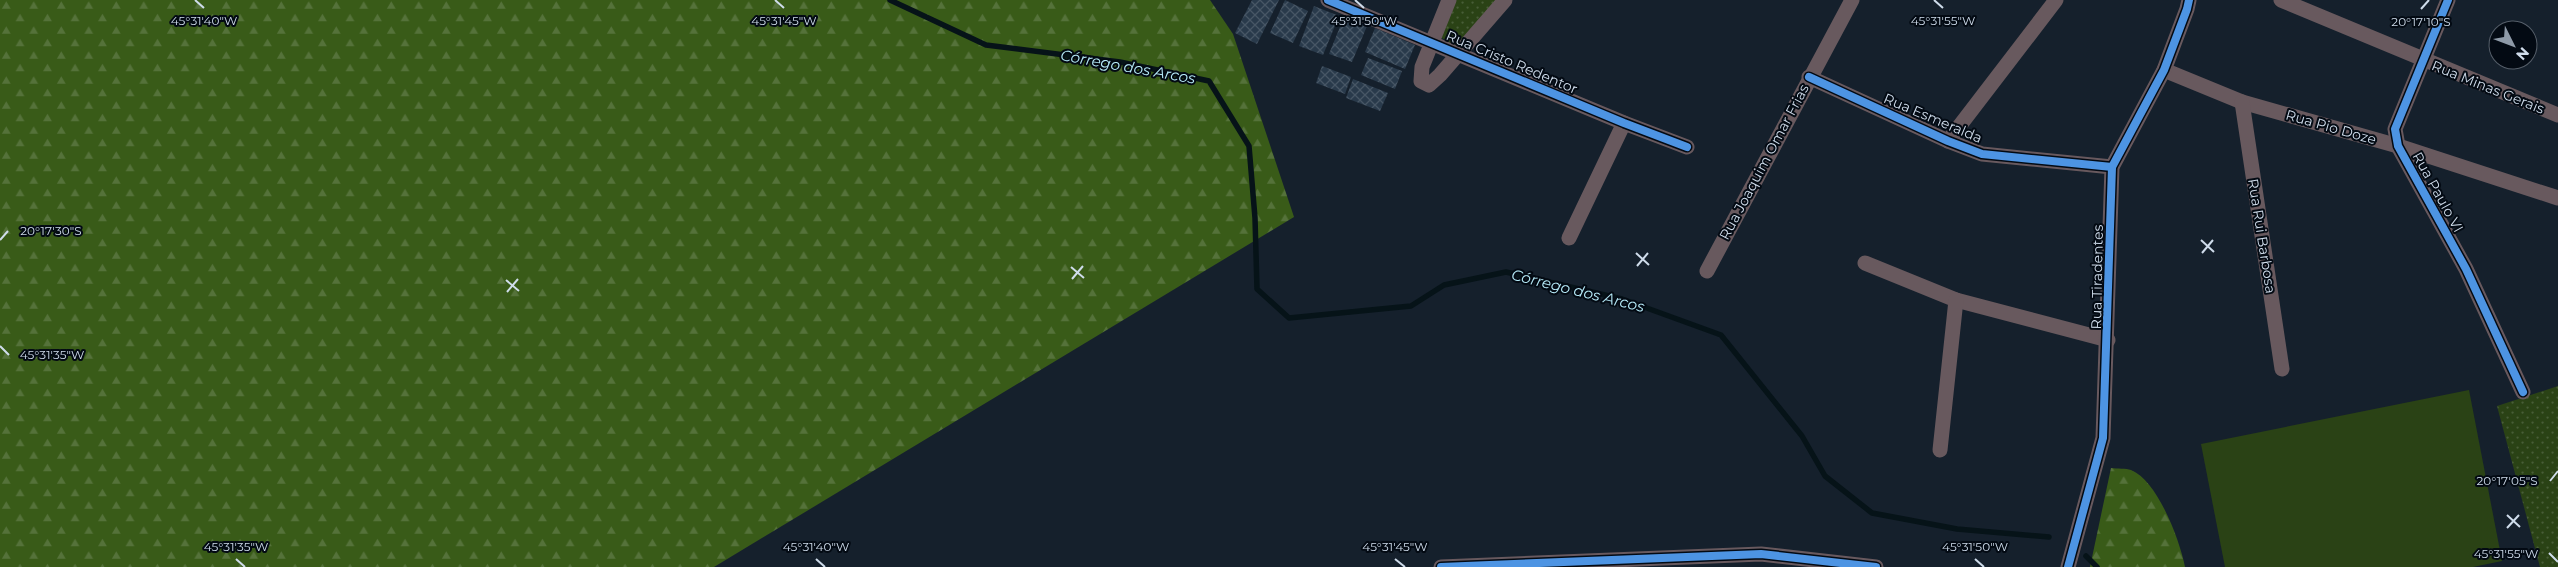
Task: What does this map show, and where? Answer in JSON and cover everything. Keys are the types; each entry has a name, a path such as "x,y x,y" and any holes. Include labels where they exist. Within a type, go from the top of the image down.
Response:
{"street":[{"name":"Rua Cristo Redentor","path":"1328,0 1432,41 1624,123 1687,147"},
{"path":"1449,0 1422,67 1421,81 1425,84 1432,82 1504,0"},
{"name":"Rua Joaquim Omar Frias","path":"1707,271 1809,77 1852,0"},
{"path":"1948,141 2056,0"},
{"name":"Rua Tiradentes","path":"2068,567 2103,438 2108,340 2112,167 2164,70 2188,9 2189,0"},
{"name":"Rua Minas Gerais","path":"2280,0 2558,115"},
{"name":"Rua Paulo VI","path":"2448,0 2395,129 2398,146 2466,269 2523,392"},
{"name":"Rua Pio Doze","path":"2164,70 2242,102 2398,146 2558,198"},
{"name":"Rua Esmeralda","path":"1809,77 1948,141 1982,154 2112,167"},
{"name":"Rua Rui Barbosa","path":"2242,102 2282,369"},
{"path":"1569,238 1624,123"},
{"path":"1865,262 1956,300 2108,340"},
{"path":"1940,450 1956,300"},
{"path":"1441,567 1761,554 1876,567"}],"green space":[{"path":"0,0 1210,0 1233,34 1294,217 714,567 0,567"},
{"path":"1456,0 1496,0 1456,46 1440,37"},
{"path":"2558,386 2558,567 2540,567 2497,406"},
{"path":"2469,390 2502,561 2473,567 2225,567 2201,444"},
{"path":"2111,468 2131,470 2141,476 2150,486 2159,499 2173,528 2185,567 2090,567"}],"building":[{"path":"1252,0 1279,0 1257,44 1235,33"},
{"path":"1285,0 1308,11 1293,43 1270,33"},
{"path":"1314,6 1339,16 1323,55 1299,46"},
{"path":"1344,17 1367,26 1352,62 1329,54"},
{"path":"1375,28 1415,45 1405,69 1365,52"},
{"path":"1368,58 1402,71 1395,89 1361,75"},
{"path":"1322,66 1351,77 1345,94 1316,83"},
{"path":"1353,79 1388,93 1380,111 1346,98"}],"waterway":[{"name":"Córrego dos Arcos","path":"890,0 986,45 1120,62 1209,81 1249,146 1255,218 1257,289 1289,318 1411,306 1444,285 1506,272 1622,299 1721,335 1802,436 1825,476 1872,513 1957,529 2049,537"},
{"name":"Córrego dos Arcos","path":"2086,556 2097,567"}],"cycle path":[{"path":"1328,0 1624,123 1687,147"},
{"path":"2068,567 2103,438 2112,167 2164,70 2189,0"},
{"path":"2448,0 2395,129 2398,146 2466,269 2523,392"},
{"path":"1809,77 1948,141 1982,154 2112,167"},
{"path":"1441,567 1761,554 1876,567"}]}
